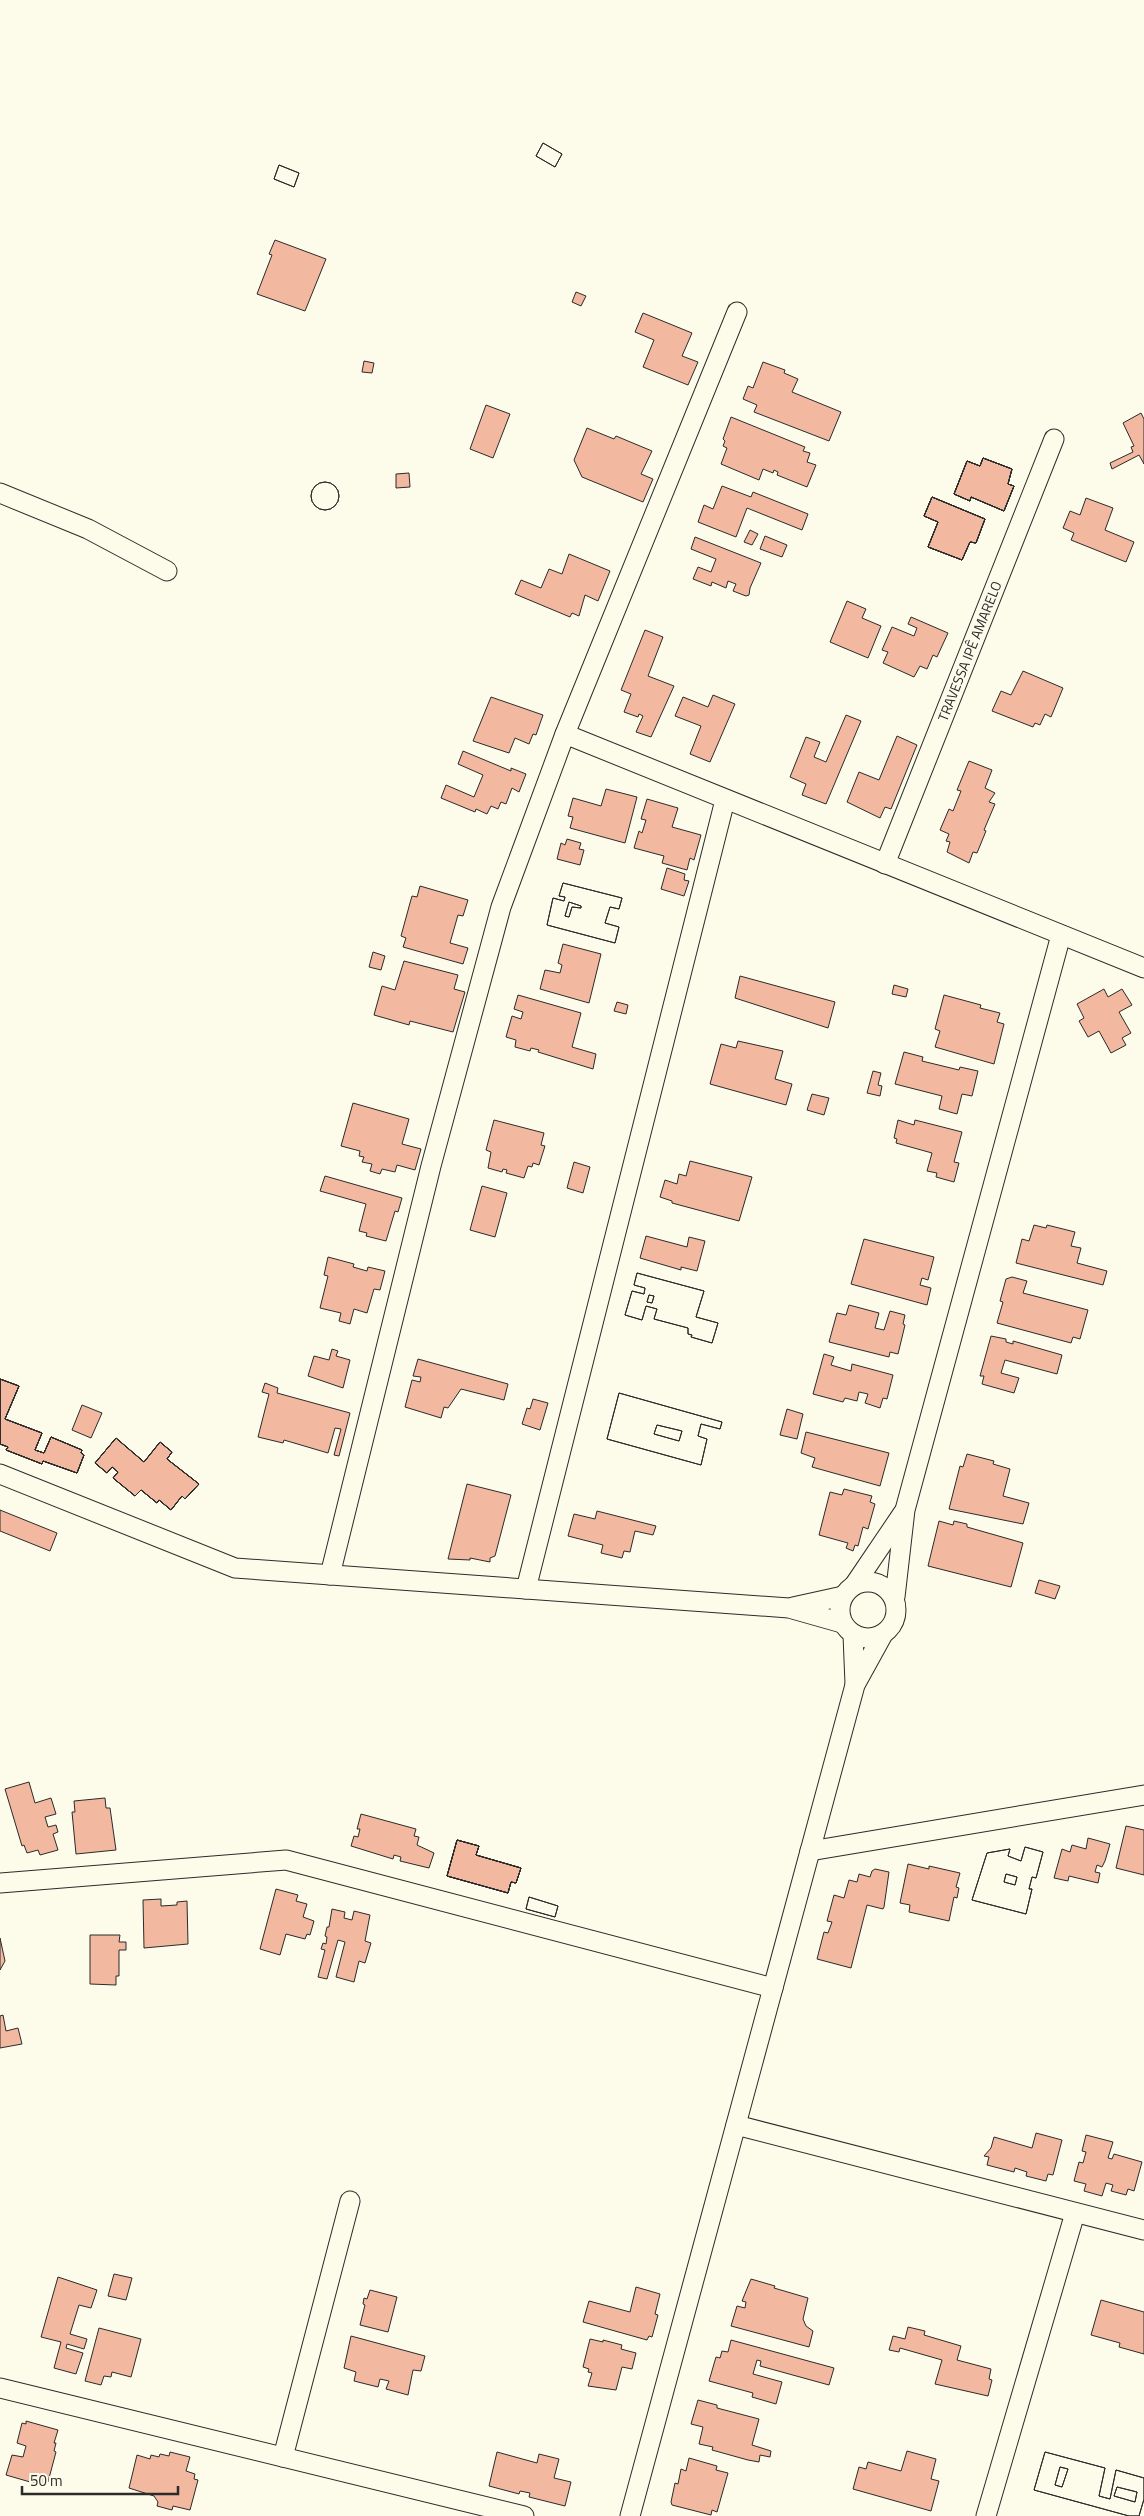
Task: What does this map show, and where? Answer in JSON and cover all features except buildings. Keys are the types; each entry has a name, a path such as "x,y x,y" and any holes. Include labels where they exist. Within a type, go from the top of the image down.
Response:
{"street":[{"path":"330,1575 431,1166 501,907 565,734 737,312"},
{"name":"TRAVESSA IPÊ AMARELO","path":"886,864 1054,439"},
{"path":"0,493 88,529 167,571"},
{"path":"565,734 1144,968"},
{"path":"526,1589 725,800"},
{"path":"630,2516 855,1685 882,1636 896,1619 895,1596 905,1510 1061,935"},
{"path":"0,1474 235,1568 789,1608 848,1629 865,1639 882,1636"},
{"path":"855,1685 848,1629 839,1613 849,1590 905,1510"},
{"path":"789,1608 877,1582 885,1586 895,1596"},
{"path":"810,1851 1144,1795"},
{"path":"0,1883 286,1860 773,1988"},
{"path":"736,2125 1144,2230"},
{"path":"283,2457 350,2201"},
{"path":"986,2516 1075,2213"},
{"path":"0,2388 524,2516"}]}
